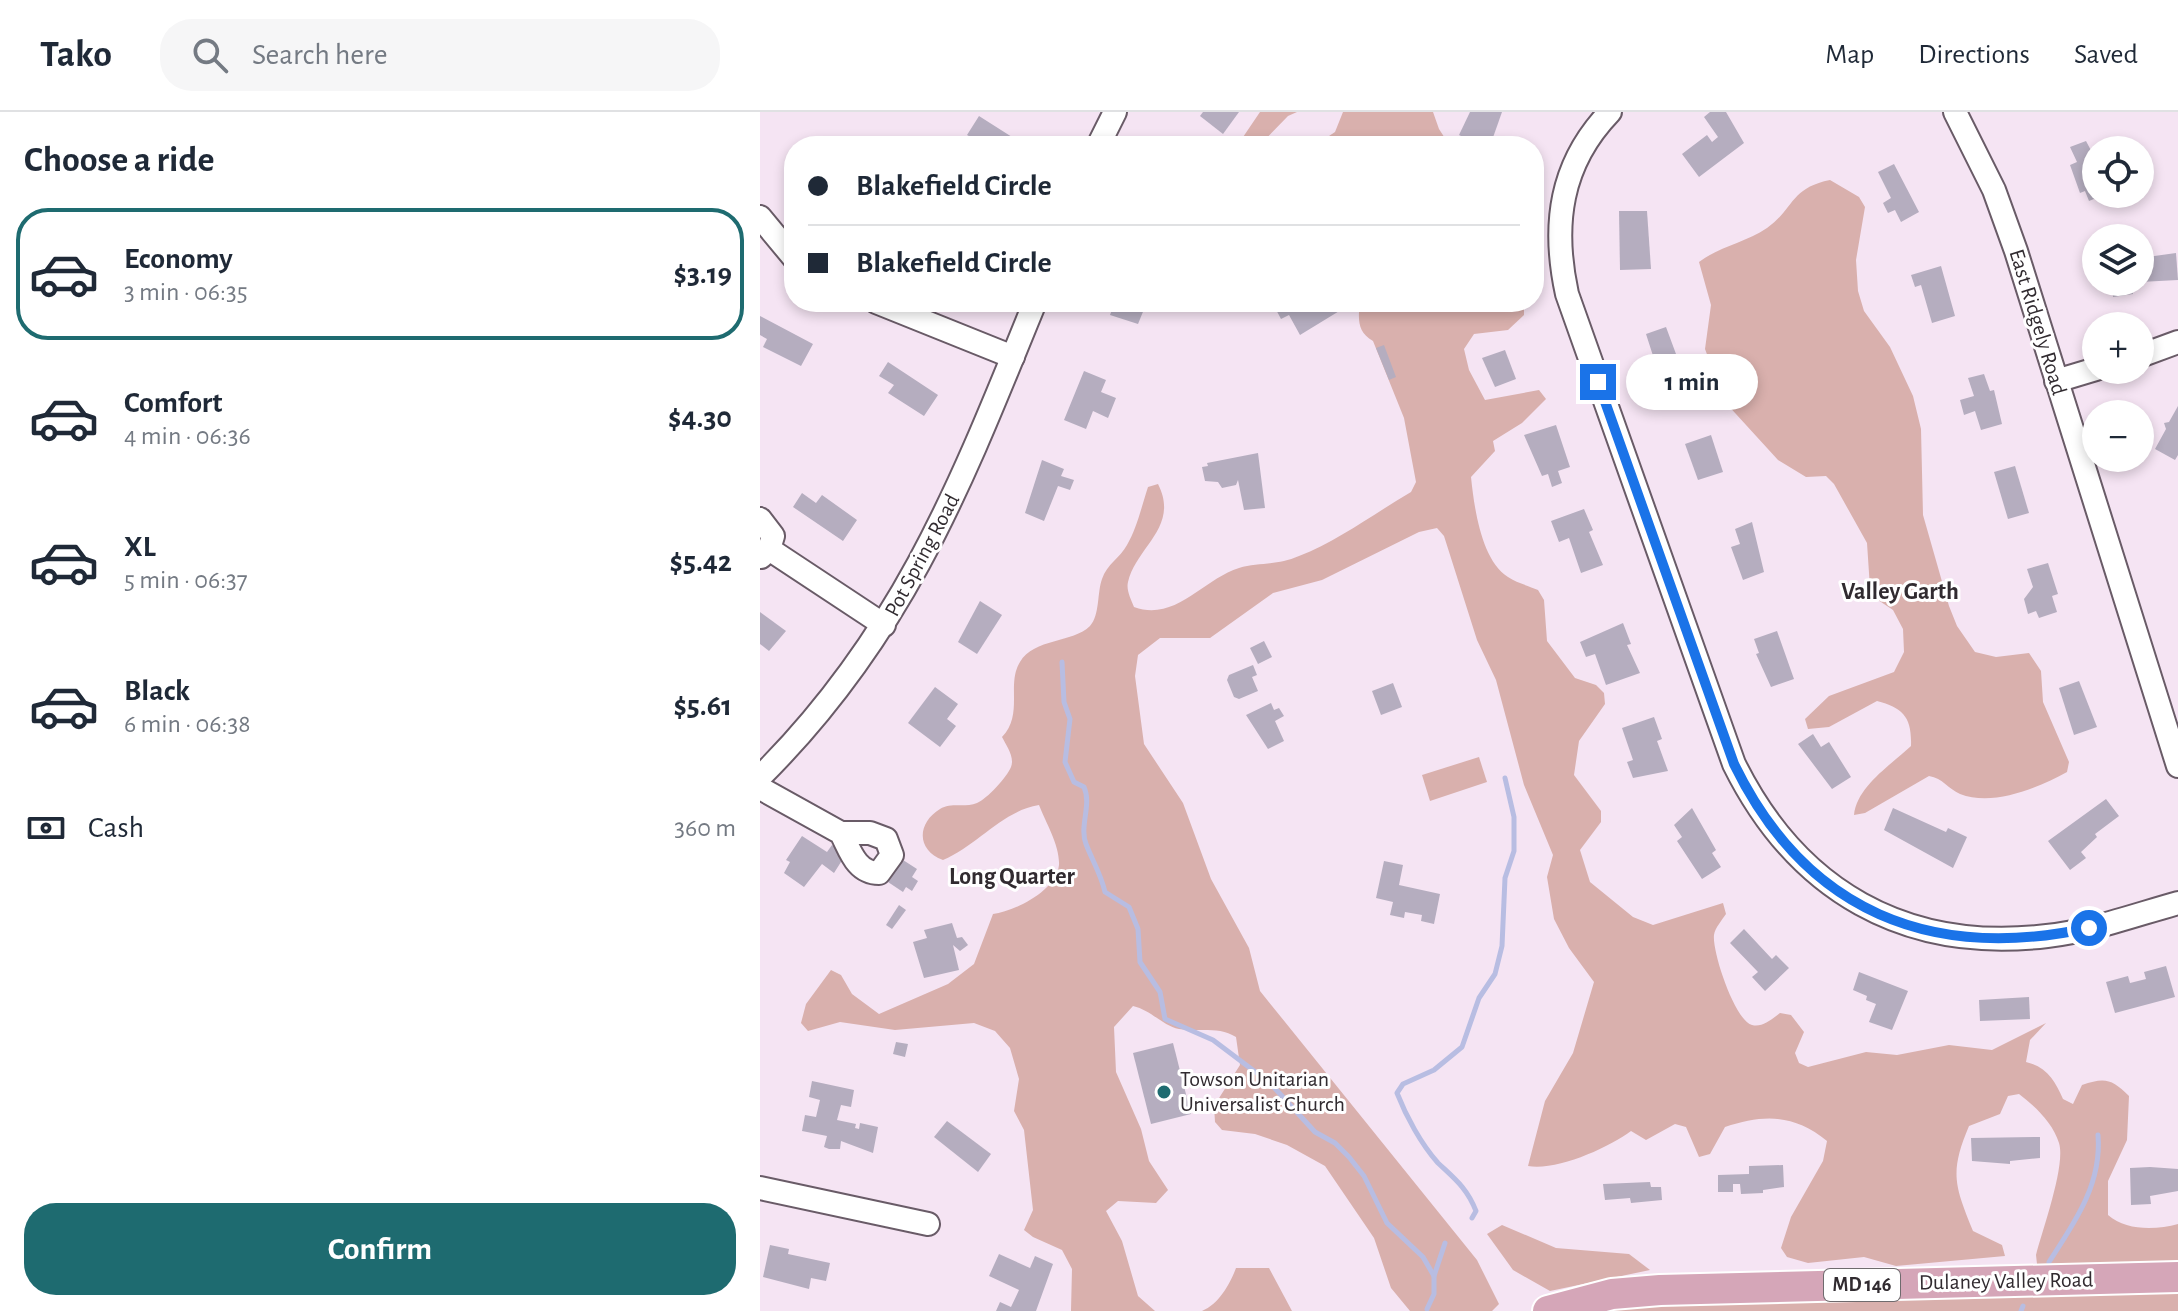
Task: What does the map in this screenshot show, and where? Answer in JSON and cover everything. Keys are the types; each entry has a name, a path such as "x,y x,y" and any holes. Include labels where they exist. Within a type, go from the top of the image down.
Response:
{"main road":[{"name":"Dulaney Valley Road","path":"1548,1311 1612,1294 1660,1290 2178,1277"}],"street":[{"path":"1103,136 1115,112"},
{"path":"1610,112 1585,140 1562,195 1560,259 1567,294 1734,764 1750,797 1776,835 1807,867 1843,894 1883,916 1939,934 2008,940 2051,936 2178,903"},
{"name":"East Ridgely Road","path":"1955,112 2005,219 2178,766"},
{"path":"760,217 784,246"},
{"path":"901,312 1013,357"},
{"name":"Pot Spring Road","path":"760,777 829,700 884,625 940,528 1031,312"},
{"path":"2154,351 2178,342"},
{"path":"2056,381 2082,373"},
{"path":"760,519 771,529 765,553 884,625"},
{"path":"760,788 841,833"},
{"path":"760,1188 928,1224"}],"shaded area":[{"path":"1260,112 1297,112 1288,116 1269,136 1244,136"},
{"path":"1343,112 1433,112 1444,136 1329,136 1335,132"},
{"path":"1830,180 1859,197 1865,207 1856,260 1858,291 1864,311 1890,347 1913,396 1921,429 1923,515 1957,626 1975,652 1996,657 2029,653 2041,671 2043,702 2069,762 2067,772 2015,794 1973,797 1960,794 1929,776 1865,813 1854,815 1856,804 1868,785 1911,746 1908,721 1893,707 1877,701 1829,727 1808,729 1805,719 1829,696 1894,672 1904,652 1903,629 1893,610 1875,598 1870,588 1867,543 1834,484 1826,476 1806,477 1778,460 1725,402 1705,349 1711,305 1699,262 1767,228 1807,188"},
{"path":"1359,312 1524,312 1508,330 1474,334 1464,349 1469,370 1485,400 1539,390 1546,399 1522,423 1493,441 1495,451 1471,477 1472,489 1480,532 1491,558 1508,577 1538,590 1544,600 1547,641 1575,678 1596,685 1604,693 1605,704 1579,741 1574,775 1601,811 1601,822 1580,850 1590,882 1633,917 1653,925 1723,903 1726,914 1715,932 1714,944 1732,999 1745,1021 1752,1025 1763,1024 1780,1013 1791,1015 1804,1032 1795,1053 1799,1063 1808,1067 1866,1052 1897,1055 1949,1045 1992,1050 2046,1023 2030,1040 2026,1062 2040,1067 2049,1076 2063,1099 2073,1104 2082,1085 2102,1080 2113,1083 2129,1096 2127,1140 2108,1181 2108,1215 2123,1224 2142,1228 2178,1224 2178,1261 2037,1264 2036,1255 2059,1166 2059,1143 2048,1122 2019,1094 2008,1096 2000,1114 1969,1126 1957,1168 1962,1202 1973,1231 2002,1245 2005,1256 1896,1266 1864,1257 1808,1263 1787,1257 1781,1248 1791,1217 1823,1161 1827,1141 1791,1121 1753,1120 1725,1127 1710,1154 1699,1157 1686,1127 1675,1124 1646,1140 1631,1131 1582,1157 1553,1165 1528,1166 1545,1101 1573,1053 1594,982 1569,948 1554,919 1547,877 1553,855 1524,785 1496,680 1477,640 1444,536 1437,528 1419,532 1322,580 1273,593 1210,638 1160,638 1138,655 1135,676 1144,744 1183,803 1211,879 1249,948 1260,991 1477,1260 1499,1304 1492,1311 1410,1311 1391,1288 1374,1238 1325,1166 1287,1145 1255,1134 1222,1130 1215,1122 1214,1106 1240,1065 1236,1037 1216,1030 1179,1029 1133,1006 1114,1027 1116,1072 1141,1129 1149,1161 1168,1190 1156,1203 1118,1201 1106,1211 1122,1241 1138,1296 1155,1311 1071,1311 1072,1269 1062,1250 1024,1230 1033,1210 1024,1130 1014,1111 1019,1079 1010,1048 995,1031 974,1023 895,1030 840,1022 808,1031 801,1023 806,1004 831,970 841,975 852,994 879,1014 948,984 974,964 993,914 1012,909 1033,898 1051,883 1059,865 1057,850 1039,805 1013,814 943,860 928,850 924,843 924,829 927,821 940,809 981,801 1009,771 1012,759 1002,737 1012,719 1014,680 1020,662 1034,649 1090,626 1102,579 1131,538 1148,487 1158,484 1164,513 1154,536 1132,570 1128,585 1134,607 1149,610 1176,604 1239,568 1283,561 1314,550 1411,492 1416,482 1404,418 1373,341 1361,329"},
{"path":"1479,757 1487,782 1430,801 1422,775"},
{"path":"1502,1225 1556,1248 1629,1254 1650,1270 1550,1291 1513,1270 1487,1234"},
{"path":"1236,1268 1269,1268 1292,1311 1202,1311 1214,1304 1223,1293"},
{"path":"2178,1286 2178,1311 1594,1311 1614,1305"}],"building":[{"path":"1203,112 1239,112 1223,134 1200,116"},
{"path":"1470,112 1502,112 1494,136 1459,135"},
{"path":"1710,112 1726,112 1744,143 1699,177 1682,154 1707,135 1712,142 1718,137 1704,117"},
{"path":"979,116 1011,136 969,136"},
{"path":"2082,142 2080,193 2070,165 2077,162 2070,147"},
{"path":"1894,164 1919,212 1901,222 1895,210 1888,213 1883,203 1891,198 1878,172"},
{"path":"1619,211 1647,211 1651,269 1620,270"},
{"path":"2176,253 2178,280 2154,281 2154,256"},
{"path":"1941,266 1955,316 1932,323 1921,285 1915,287 1911,275"},
{"path":"1111,312 1143,312 1138,324 1110,315"},
{"path":"1277,312 1338,312 1300,335 1289,315 1281,319"},
{"path":"760,316 813,344 801,366 763,347 767,339 760,335"},
{"path":"1666,327 1686,381 1666,388 1660,361 1655,362 1646,334"},
{"path":"1384,345 1396,377 1389,380 1376,348"},
{"path":"1505,350 1516,379 1495,387 1482,358"},
{"path":"888,362 938,395 924,416 888,393 894,385 879,376"},
{"path":"1084,371 1106,380 1101,392 1116,398 1108,418 1093,411 1086,429 1064,420"},
{"path":"1984,374 1990,391 1994,390 2002,424 1981,430 1975,411 1964,415 1960,400 1974,396 1968,378"},
{"path":"2178,406 2178,455 2175,460 2155,449 2166,429 2164,423 2169,422"},
{"path":"1556,425 1570,467 1558,471 1562,483 1552,487 1548,474 1542,476 1524,435"},
{"path":"1711,435 1723,472 1698,480 1685,444"},
{"path":"1258,453 1265,508 1244,510 1238,480 1236,485 1222,488 1218,482 1205,481 1202,467 1208,466 1207,463"},
{"path":"1042,460 1064,469 1061,476 1074,480 1070,490 1058,486 1044,521 1025,513"},
{"path":"2015,466 2029,513 2008,519 1994,472"},
{"path":"802,493 816,503 822,495 857,520 843,541 793,507"},
{"path":"1584,509 1593,530 1589,532 1603,565 1581,573 1569,538 1559,542 1551,521"},
{"path":"1752,522 1764,572 1743,580 1731,547 1740,544 1735,529"},
{"path":"2048,563 2058,594 2052,596 2057,612 2039,618 2036,611 2028,614 2024,599 2033,587 2027,569"},
{"path":"980,601 1002,615 977,654 958,642"},
{"path":"760,612 786,631 769,651 760,644"},
{"path":"1623,623 1631,644 1627,645 1640,673 1606,685 1595,654 1586,657 1580,642"},
{"path":"1777,631 1794,679 1771,687 1756,654 1759,653 1754,639"},
{"path":"1264,641 1272,657 1258,664 1250,648"},
{"path":"1253,665 1257,675 1252,677 1258,691 1239,699 1234,697 1227,680 1229,675"},
{"path":"2079,681 2097,727 2074,735 2059,688"},
{"path":"1393,683 1402,707 1381,715 1372,691"},
{"path":"935,687 958,704 947,719 956,726 940,747 908,723"},
{"path":"1271,703 1274,710 1279,708 1284,716 1275,721 1284,741 1268,749 1246,715"},
{"path":"1654,717 1662,739 1657,741 1668,771 1633,778 1627,762 1633,760 1622,728"},
{"path":"1813,734 1821,747 1829,742 1851,777 1832,789 1798,744"},
{"path":"2106,799 2119,816 2095,834 2097,837 2081,852 2086,858 2070,870 2048,841"},
{"path":"1692,808 1716,850 1712,853 1721,867 1702,879 1677,841 1682,837 1674,825"},
{"path":"1893,808 1946,832 1948,828 1967,837 1953,868 1884,830"},
{"path":"802,836 827,852 832,845 846,854 834,873 822,864 804,887 784,873 790,862 786,860"},
{"path":"903,860 917,869 912,877 918,881 912,891 906,887 903,892 888,882"},
{"path":"1384,861 1403,865 1399,885 1440,894 1434,924 1421,921 1422,915 1405,912 1404,918 1390,915 1393,902 1376,898"},
{"path":"899,905 906,910 892,929 886,925"},
{"path":"952,923 957,938 962,937 968,945 960,951 953,945 959,970 924,978 913,942 927,938 924,930"},
{"path":"1744,929 1772,959 1776,955 1789,968 1765,991 1752,977 1758,972 1730,943"},
{"path":"2166,966 2175,997 2115,1013 2106,982 2128,976 2130,983 2146,979 2144,972"},
{"path":"1859,972 1908,991 1892,1030 1869,1022 1876,1004 1853,990"},
{"path":"2029,997 2030,1019 1980,1021 1979,1000"},
{"path":"896,1042 908,1044 905,1057 893,1054"},
{"name":"Towson Unitarian Universalist Church","path":"1173,1043 1191,1114 1151,1124 1133,1053"},
{"path":"812,1081 854,1090 851,1107 841,1105 837,1120 856,1124 855,1128 859,1129 860,1123 878,1127 873,1153 841,1141 840,1149 829,1149 824,1147 827,1136 802,1131 805,1115 816,1117 820,1100 809,1097"},
{"path":"947,1121 991,1154 978,1172 934,1137"},
{"path":"2040,1137 2040,1158 2010,1161 2010,1164 1972,1161 1971,1138"},
{"path":"1783,1165 1784,1187 1763,1190 1763,1193 1741,1194 1740,1184 1733,1184 1733,1192 1718,1192 1718,1175 1749,1174 1749,1166"},
{"path":"2130,1168 2178,1169 2178,1191 2150,1196 2151,1204 2131,1205"},
{"path":"1650,1182 1651,1187 1661,1187 1662,1200 1631,1203 1630,1198 1605,1200 1603,1184"},
{"path":"770,1245 789,1249 788,1254 830,1263 826,1281 811,1278 809,1289 763,1277"},
{"path":"999,1254 1030,1268 1035,1256 1053,1264 1036,1311 996,1311 1000,1302 1011,1307 1019,1290 989,1276"}],"waterway":[{"path":"1062,662 1064,702 1070,719 1065,762 1074,782 1084,787 1086,794 1086,844 1105,892 1129,907 1138,929 1140,962 1160,992 1165,1019 1213,1040 1270,1083 1315,1132 1335,1143 1349,1157 1364,1176 1387,1223 1423,1257 1434,1276 1434,1294 1427,1309"},
{"path":"1472,1218 1476,1211 1469,1196 1426,1147 1397,1093 1403,1084 1434,1070 1462,1047 1479,998 1495,974 1502,946 1505,878 1514,851 1514,817 1505,778"},
{"path":"2049,1262 2085,1202 2096,1170 2098,1135"},
{"path":"1434,1276 1445,1243"},
{"path":"2021,1311 2023,1306"}],"place":[{"name":"Towson Unitarian Universalist Church","path":"1164,1092"}],"district":[{"name":"Valley Garth","path":"1900,592"},
{"name":"Long Quarter","path":"1012,877"}],"route":[{"path":"1598,382 1734,764 1750,797 1776,835 1807,867 1843,894 1883,916 1925,932 1966,939 2008,940 2089,928"}]}
